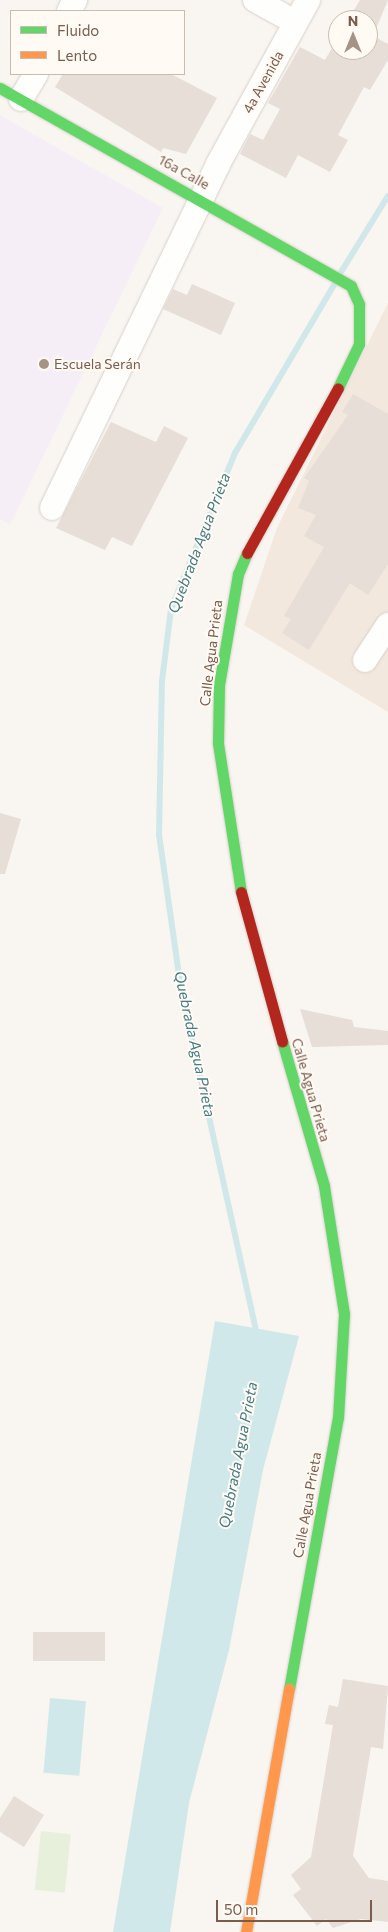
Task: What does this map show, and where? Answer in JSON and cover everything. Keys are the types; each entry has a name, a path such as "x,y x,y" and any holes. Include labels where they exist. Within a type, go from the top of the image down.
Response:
{"street":[{"path":"255,0 296,22"},
{"name":"4a Avenida","path":"52,508 218,164 308,0"},
{"path":"21,99 35,75"},
{"name":"16a Calle","path":"0,88 201,198 307,258 351,286"},
{"name":"Calle Agua Prieta","path":"246,1932 338,1417 344,1314 324,1186 244,908 218,743 219,685 238,574 261,522 338,393 359,344 359,304 351,286"},
{"path":"365,660 388,625"}],"shaded area":[{"name":"Escuela Serán","path":"0,115 163,208 10,525 0,519"},
{"path":"388,303 388,712 244,625 277,528"}],"green space":[{"path":"41,1831 71,1834 65,1893 35,1890"}],"water":[{"path":"215,1321 299,1336 263,1470 229,1650 189,1803 170,1932 113,1932"},
{"path":"50,1698 86,1701 79,1776 43,1773"}],"building":[{"path":"360,0 388,0 378,24 378,10 354,10"},
{"path":"378,39 388,44 388,60 370,90 364,87 338,135 348,140 330,172 298,155 286,178 240,154 250,134 263,140 280,109 268,103 300,47 325,60 328,55 328,60 378,60"},
{"path":"62,75 173,75 217,98 186,154 163,148 161,152 55,87"},
{"path":"192,284 235,303 221,335 163,309 173,289 187,295"},
{"path":"353,394 388,414 388,564 368,595 350,583 309,650 282,633 291,619 284,616 324,547 304,536 316,515 298,508 309,481 304,478 348,415 342,412"},
{"path":"111,422 156,442 164,426 188,438 132,546 112,537 105,550 56,528"},
{"path":"0,813 21,819 5,874 0,874"},
{"path":"300,1009 352,1020 354,1027 388,1031 388,1045 312,1047"},
{"path":"33,1632 105,1632 105,1661 33,1661"},
{"path":"343,1679 388,1686 383,1749 371,1747 353,1856 369,1878 388,1881 388,1922 361,1919 333,1928 326,1919 317,1926 293,1895 301,1889 291,1875 311,1857 333,1725 325,1724 329,1705 338,1707"},
{"path":"14,1796 44,1815 24,1847 0,1832 0,1818"}],"waterway":[{"name":"Quebrada Agua Prieta","path":"341,272 388,196"},
{"name":"Quebrada Agua Prieta","path":"257,1335 181,989 159,835 162,681 171,609 235,453 335,283"}],"traffic: fast":[{"path":"0,88 351,286 359,304 359,344 338,388"},
{"path":"241,892 218,743 219,685 238,574 247,553"},
{"path":"282,1041 324,1186 344,1314 338,1417 289,1689"}],"traffic: slow":[{"path":"246,1932 289,1689"}],"traffic: jam":[{"path":"247,553 338,388"},
{"path":"241,892 282,1041"}],"place":[{"name":"Escuela Serán","path":"44,364"}]}
